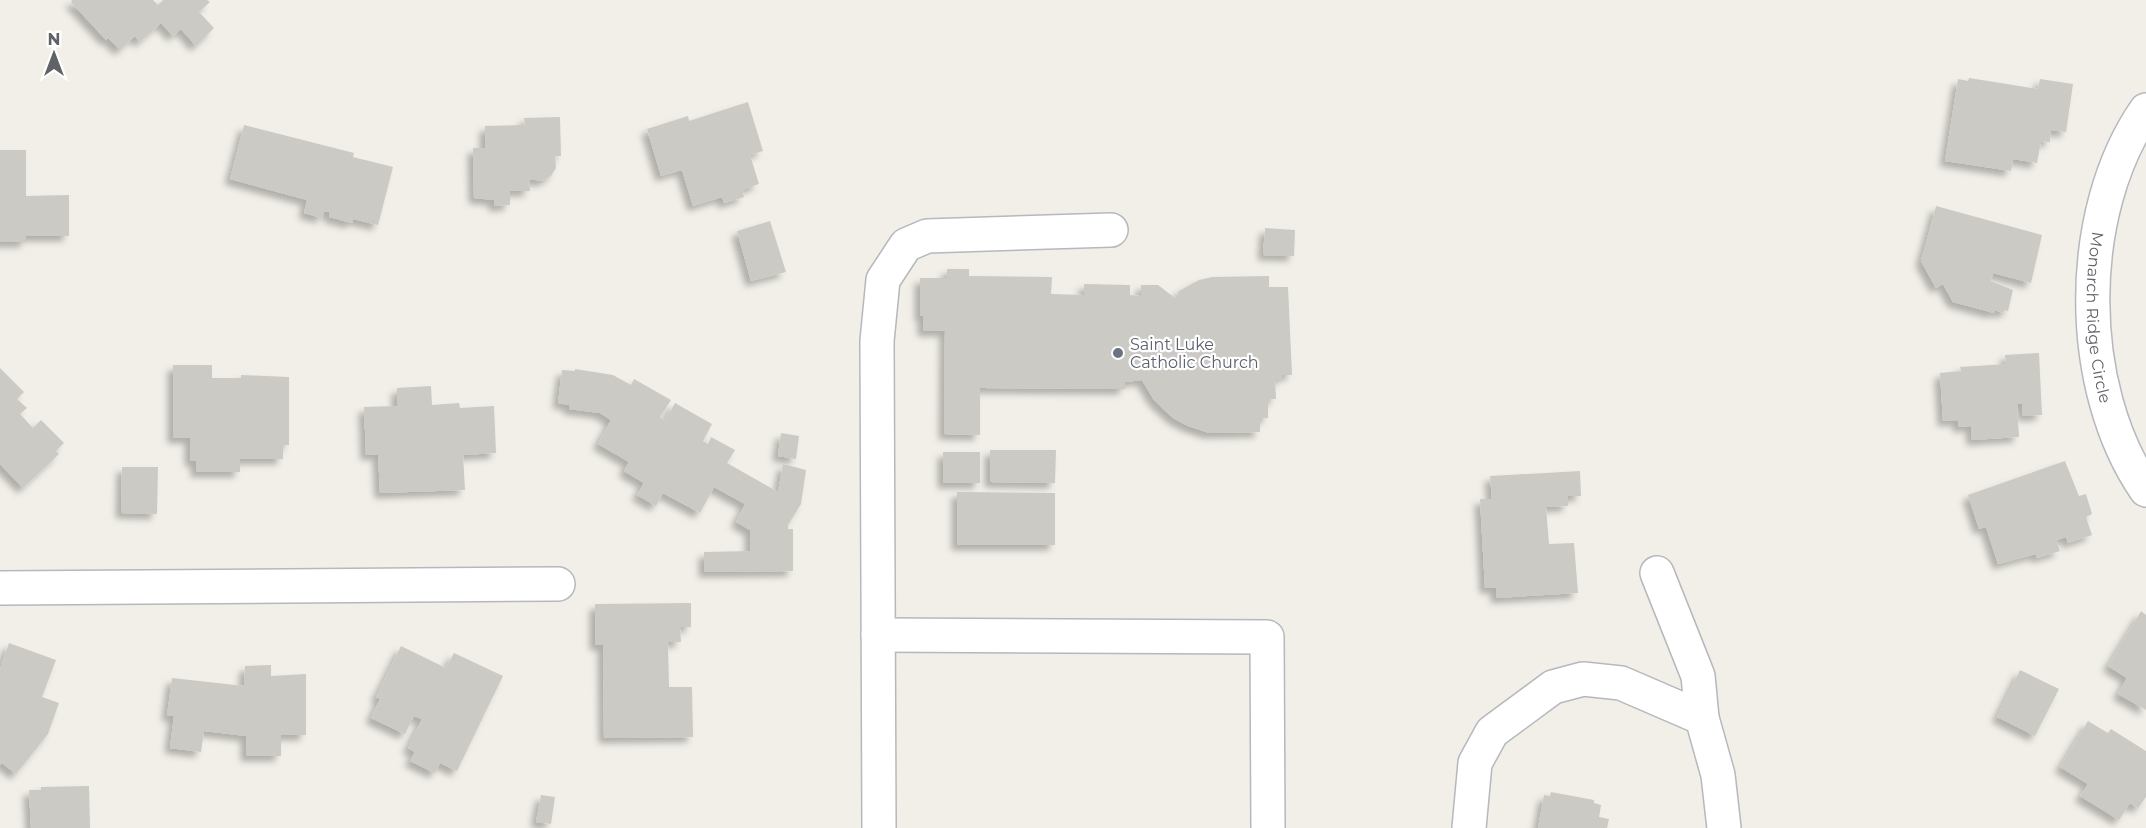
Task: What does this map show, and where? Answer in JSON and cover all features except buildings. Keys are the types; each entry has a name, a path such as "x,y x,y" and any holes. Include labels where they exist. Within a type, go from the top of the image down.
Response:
{"street":[{"name":"Monarch Ridge Circle","path":"2146,110 2123,150 2102,214 2095,265 2094,324 2097,357 2112,421 2125,452 2146,490"},
{"path":"879,828 877,341 883,280 906,245 927,236 1111,230"},
{"path":"1657,573 1698,675 1702,718 1718,775 1724,828"},
{"path":"0,588 558,584"},
{"path":"878,635 1267,637 1268,828"},
{"path":"1469,828 1475,764 1492,732 1553,687 1583,679 1621,683 1702,718"}],"place":[{"name":"Saint Luke Catholic Church","path":"1118,353"}]}
